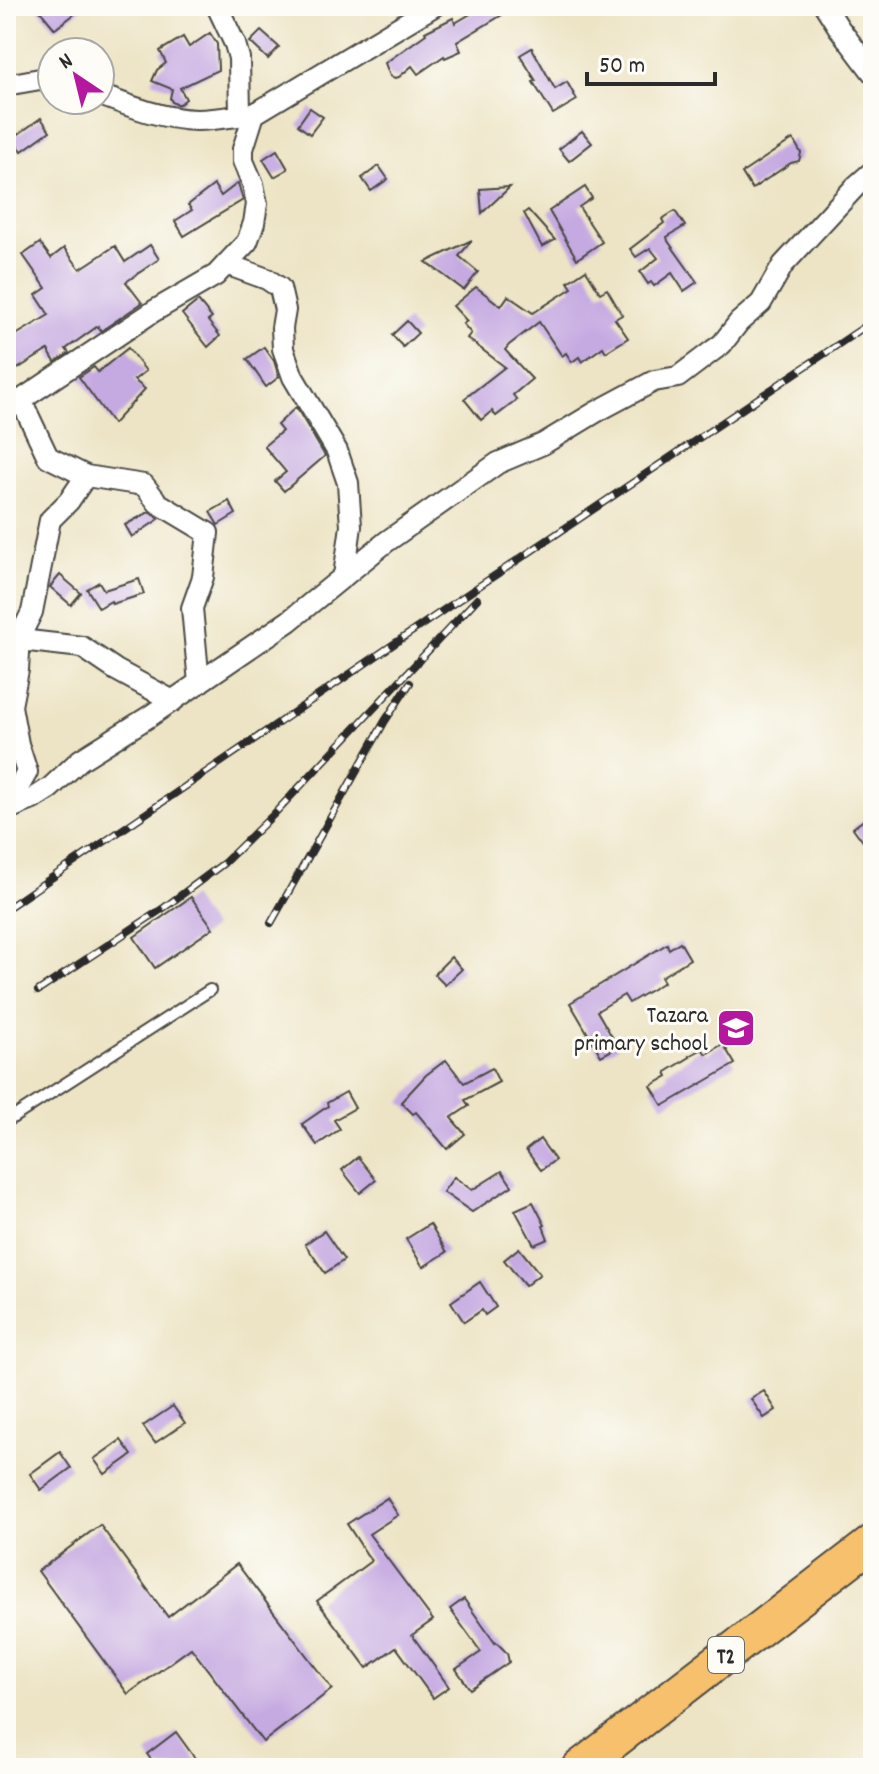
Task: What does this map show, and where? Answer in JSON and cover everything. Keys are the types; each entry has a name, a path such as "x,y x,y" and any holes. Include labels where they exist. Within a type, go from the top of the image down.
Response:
{"highway":[{"name":"T2","path":"579,1768 873,1542"}],"street":[{"path":"199,683 192,608 203,577 208,533 158,503 144,485 86,476 48,457 14,405 154,311 216,275 247,242 257,204 243,161 247,115 239,58 217,6"},
{"path":"116,101 145,112 171,117 200,120 247,115 434,6"},
{"path":"825,6 873,73"},
{"path":"6,85 36,80"},
{"path":"6,810 50,788 80,760 289,621 386,542 498,463 543,444 654,381 678,377 722,344 739,322 764,300 783,265 873,171"},
{"path":"226,264 267,279 280,288 285,310 283,349 293,377 337,451 348,483 351,526 344,576"},
{"path":"6,810 27,772 11,706 20,636 32,612 50,520 69,501 86,476"},
{"path":"20,636 29,641 82,647 116,670 173,701"}],"lane":[{"path":"6,1122 210,990"}],"building":[{"path":"36,6 85,6 55,29"},
{"path":"484,6 517,6 457,42 461,51 444,56 418,74 412,66 399,77 390,76 385,63 425,32 453,18 455,23"},
{"path":"261,31 279,47 268,59 250,42"},
{"path":"210,33 217,44 218,70 180,88 186,99 180,104 172,102 172,89 152,81 157,70 166,63 160,51 183,37 189,47"},
{"path":"532,48 555,89 567,82 577,100 553,114 520,55"},
{"path":"310,108 323,117 310,134 298,125"},
{"path":"41,118 50,131 22,151 13,138"},
{"path":"582,131 592,143 569,161 559,149"},
{"path":"793,139 801,153 799,161 752,189 742,173"},
{"path":"277,150 288,169 274,177 263,159"},
{"path":"379,166 388,179 371,191 362,178"},
{"path":"238,183 243,200 184,236 175,221 192,210 188,205 214,185 221,196"},
{"path":"510,187 482,213 480,189"},
{"path":"585,187 592,198 579,207 602,242 577,259 549,211"},
{"path":"528,210 555,240 542,247 524,213"},
{"path":"675,211 685,226 667,237 668,241 697,282 684,291 672,273 654,286 651,282 648,284 640,272 658,258 650,248 636,257 630,249"},
{"path":"472,240 459,256 478,272 464,290 426,262"},
{"path":"40,243 51,258 64,248 80,269 115,246 125,262 150,245 159,259 126,282 142,303 101,331 98,326 66,349 69,353 55,362 48,350 6,376 6,341 49,315 36,295 46,288 23,255"},
{"path":"586,270 600,293 607,289 622,315 615,319 628,338 606,352 603,347 582,362 579,357 572,362 566,353 562,356 539,322 505,350 532,379 513,395 517,400 496,416 492,411 481,420 464,399 505,367 467,338 471,333 463,324 467,321 453,306 476,287 501,306 508,296 533,313 572,288 568,282"},
{"path":"198,301 212,318 208,321 220,336 208,347 182,314"},
{"path":"407,321 418,333 403,347 392,335"},
{"path":"264,347 274,361 279,377 266,387 247,359"},
{"path":"128,348 146,371 134,380 145,389 113,424 79,377 94,367 98,372"},
{"path":"296,407 325,456 284,491 275,481 286,472 264,446 282,431 277,425"},
{"path":"229,501 236,514 218,525 210,512"},
{"path":"149,512 159,519 132,537 125,525"},
{"path":"60,575 81,593 71,605 50,587"},
{"path":"139,579 144,594 112,604 111,601 99,608 87,589 99,582 104,590"},
{"path":"873,813 873,855 853,828"},
{"path":"191,897 213,928 155,968 134,937"},
{"path":"680,942 690,959 661,977 664,982 629,1003 624,995 597,1011 618,1047 601,1056 570,1003 667,944 669,949"},
{"path":"451,957 462,969 445,985 434,974"},
{"path":"723,1044 735,1064 663,1106 651,1086 668,1076 666,1072 689,1056 702,1049 706,1054"},
{"path":"446,1060 464,1083 492,1068 499,1082 465,1100 469,1106 451,1118 465,1134 447,1149 416,1112 413,1114 401,1102 426,1075"},
{"path":"346,1092 355,1108 334,1120 340,1129 317,1145 302,1124"},
{"path":"540,1139 555,1160 541,1170 526,1150"},
{"path":"358,1157 376,1180 360,1193 342,1170"},
{"path":"502,1171 512,1186 472,1212 443,1192 454,1177 472,1190"},
{"path":"533,1202 545,1225 548,1239 534,1245 515,1210"},
{"path":"430,1224 447,1252 423,1267 406,1239"},
{"path":"324,1231 344,1260 325,1273 305,1244"},
{"path":"519,1248 540,1274 525,1286 504,1260"},
{"path":"480,1282 496,1307 485,1315 482,1310 464,1322 451,1302"},
{"path":"764,1391 776,1410 764,1418 751,1399"},
{"path":"173,1406 185,1423 155,1443 143,1426"},
{"path":"121,1440 132,1455 105,1474 94,1459"},
{"path":"60,1452 71,1468 41,1490 30,1474"},
{"path":"387,1498 398,1515 369,1534 433,1620 412,1635 449,1687 433,1698 396,1647 367,1668 317,1601 371,1561 347,1524"},
{"path":"100,1525 168,1617 237,1564 332,1689 263,1742 191,1648 128,1694 38,1571"},
{"path":"464,1599 495,1643 507,1653 509,1662 470,1689 456,1669 481,1652 450,1609"},
{"path":"176,1732 202,1768 157,1768 147,1754"}],"railway":[{"path":"6,909 873,321"},
{"path":"38,991 165,907 224,863 477,599"},
{"path":"271,923 385,721 410,683"}],"place":[{"name":"Tazara primary school","path":"736,1028"}]}
